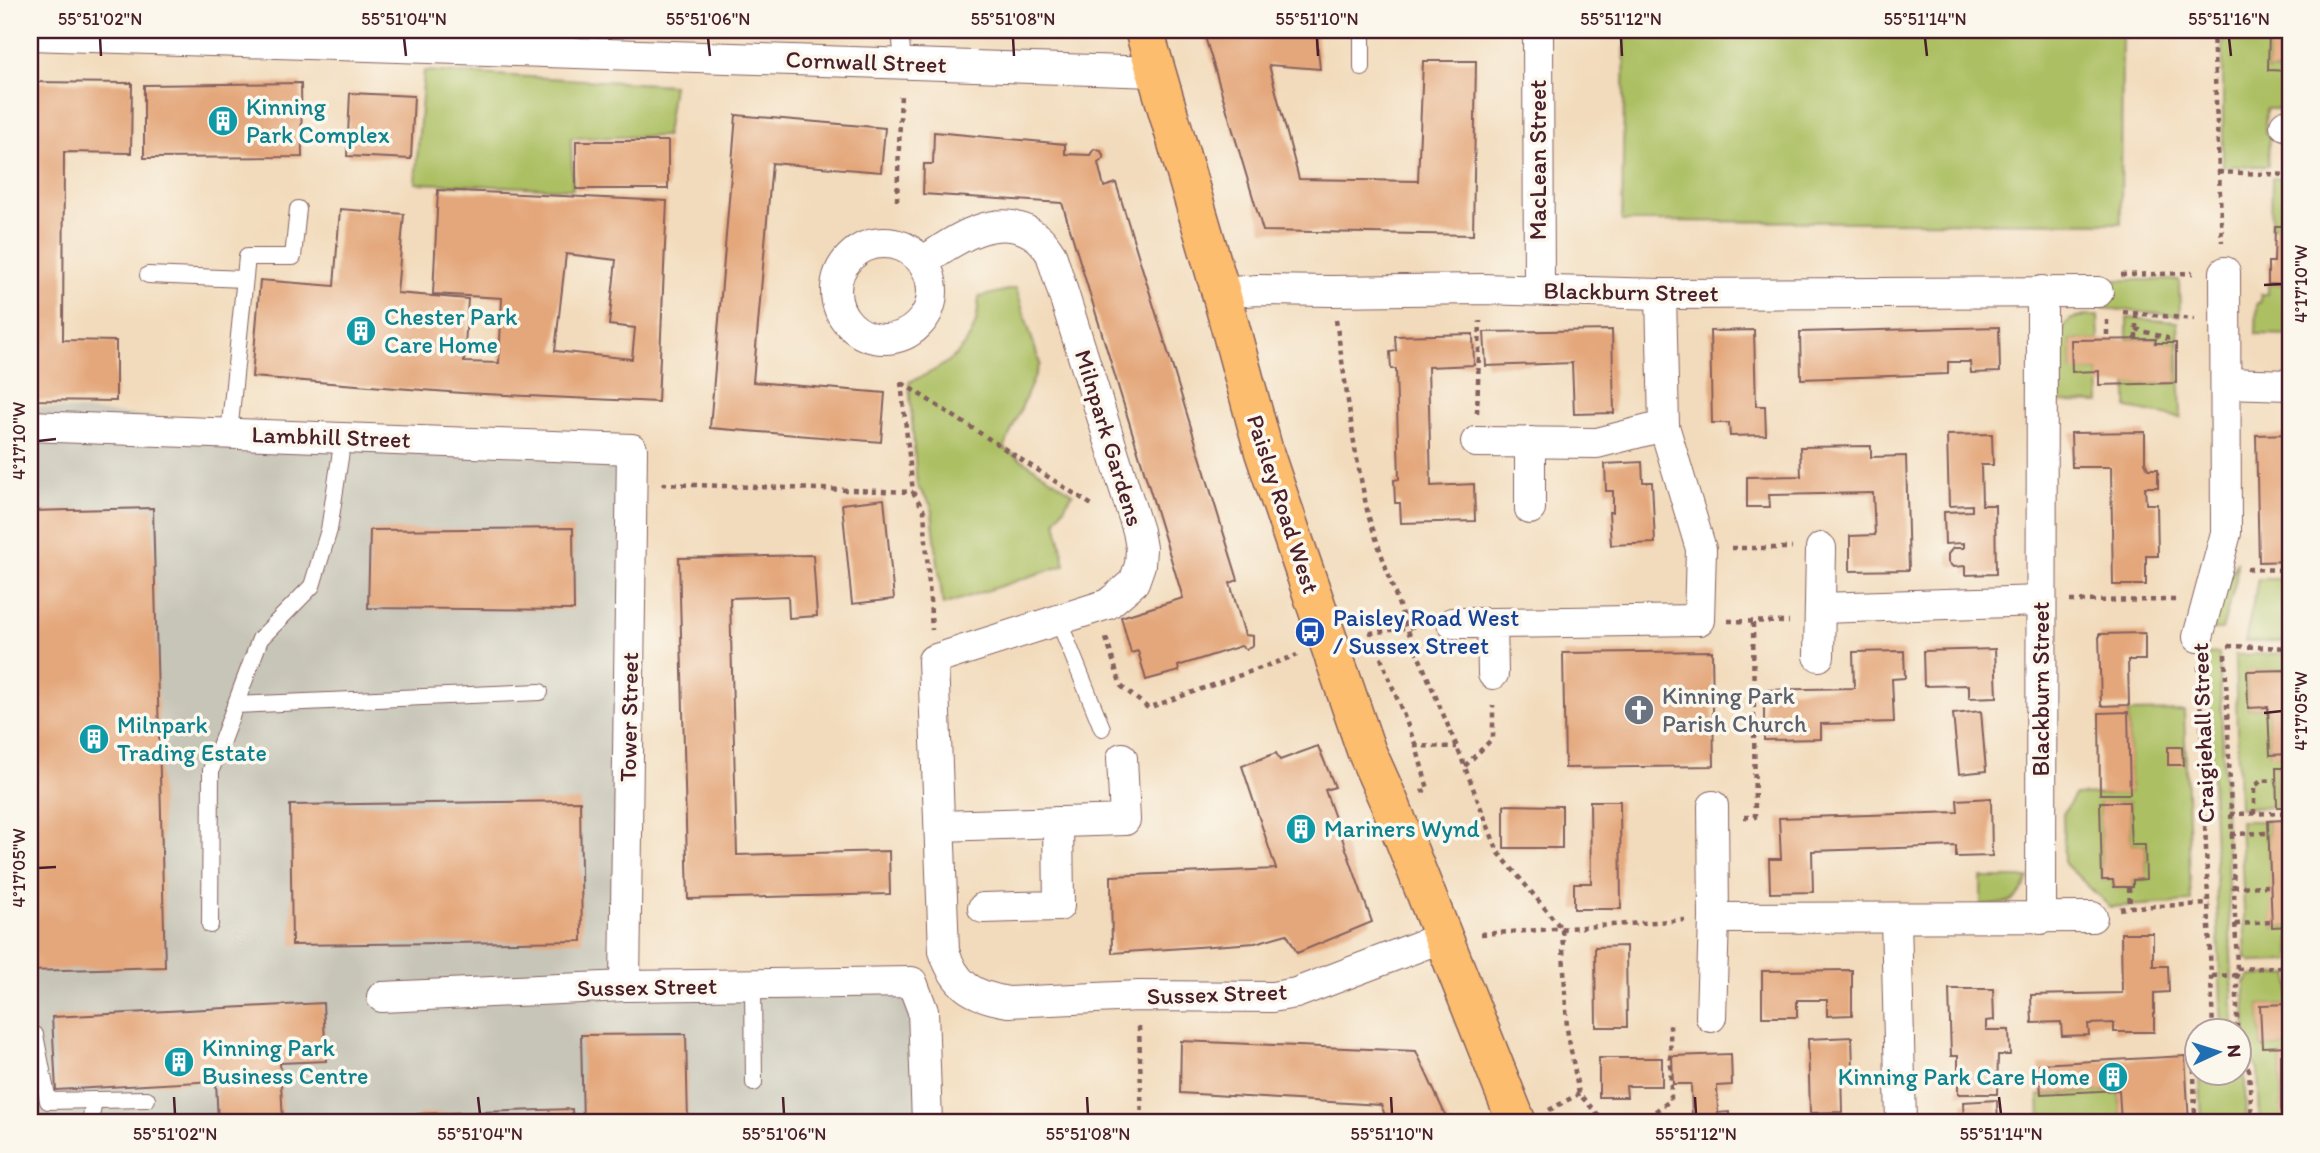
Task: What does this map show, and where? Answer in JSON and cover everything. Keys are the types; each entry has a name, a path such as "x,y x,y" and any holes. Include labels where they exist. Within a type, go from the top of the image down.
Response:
{"main road":[{"name":"Paisley Road West","path":"1144,30 1221,293 1264,452 1290,531 1366,750 1391,806 1517,1123"}],"street":[{"name":"MacLean Street","path":"1538,30 1539,290"},
{"name":"Cornwall Street","path":"30,34 1156,72"},
{"name":"Milnpark Gardens","path":"923,262 971,232 998,226 1020,229 1037,237 1051,254 1138,531 1141,548 1140,565 1134,582 1108,604 933,660"},
{"name":"Craigiehall Street","path":"2198,637 2226,533 2225,272"},
{"name":"Blackburn Street","path":"1221,293 1258,290 1481,289 1661,293 2042,291 2102,301"},
{"name":"Blackburn Street","path":"2040,919 2042,291"},
{"path":"1452,623 1699,620 1702,549 1664,426 1661,293"},
{"path":"2226,383 2290,385"},
{"name":"Lambhill Street","path":"30,426 632,449"},
{"path":"1476,442 1597,443 1664,426"},
{"path":"1530,442 1530,509"},
{"name":"Tower Street","path":"625,986 632,449"},
{"path":"1819,656 1821,548"},
{"path":"1820,608 2041,601"},
{"path":"1492,623 1493,674"},
{"path":"933,660 940,826 1125,820 1122,758"},
{"path":"1711,1017 1714,811"},
{"path":"983,908 1059,906 1058,822"},
{"name":"Sussex Street","path":"940,826 944,951 950,969 960,982 974,992 992,999 1008,1002 1139,996 1272,997 1296,993 1443,937"},
{"path":"1714,918 2092,917"},
{"path":"1896,918 1901,1123"},
{"name":"Sussex Street","path":"382,998 625,986 912,982 923,1011 927,1123"}],"lane":[{"path":"900,30 903,64"},
{"path":"1362,30 1362,68"},
{"path":"229,434 247,257 293,257 298,209"},
{"path":"148,275 244,279"},
{"path":"210,925 211,770 260,639 312,586 329,530 343,438"},
{"path":"1058,619 1102,728"},
{"path":"235,705 540,692"},
{"path":"753,985 754,1083"},
{"path":"30,1034 35,1035 48,1101 146,1099"},
{"path":"90,1123 93,1100"}],"path":[{"path":"2107,340 2099,281 2104,276 2225,272 2213,30"},
{"path":"897,201 903,64"},
{"path":"2218,172 2290,175"},
{"path":"1476,442 1481,289"},
{"path":"1331,291 1368,515 1406,626 1498,852 1562,929 1567,1029 1579,1094 1606,1123"},
{"path":"2102,301 2136,314 2225,322"},
{"path":"2136,314 2136,339"},
{"path":"2136,329 2167,338 2167,343"},
{"path":"933,660 923,511 914,492 901,382 1092,505"},
{"path":"631,483 914,492"},
{"path":"1702,549 1821,548"},
{"path":"2245,582 2249,569 2290,570"},
{"path":"1096,607 1121,686 1148,708 1309,650"},
{"path":"1699,620 1801,622 1820,608"},
{"path":"1714,811 1755,817 1753,622"},
{"path":"1391,806 1427,789 1416,746 1371,633 1406,626 1452,623"},
{"path":"2229,633 2225,646 2237,1016"},
{"name":"Craigiehall Street","path":"2198,637 2213,1016"},
{"path":"1465,766 1493,738 1493,674"},
{"path":"1416,746 1457,747"},
{"path":"2254,814 2254,787 2261,781 2276,780"},
{"path":"2230,814 2283,813"},
{"path":"2231,834 2268,833"},
{"path":"2233,887 2270,886"},
{"path":"2129,887 2130,907"},
{"path":"2092,917 2130,907 2210,904"},
{"path":"1443,937 1714,918"},
{"path":"2235,924 2272,922"},
{"path":"2212,976 2290,967"},
{"path":"1139,996 1142,1123"},
{"path":"1639,1123 1671,1100 1670,1023"},
{"path":"2194,1086 2195,1123"},
{"path":"2250,1086 2252,1123"}],"shaded area":[{"path":"30,406 634,458 625,984 927,986 922,1123 30,1123"}],"green space":[{"path":"1625,30 2122,30 2121,223 1622,221"},
{"path":"2223,30 2269,30 2268,70 2282,71 2282,109 2266,109 2268,166 2223,166"},
{"path":"424,71 673,85 666,136 571,138 573,189 415,183"},
{"path":"2272,178 2290,178 2290,227 2271,227"},
{"path":"2104,280 2179,280 2180,316 2102,308"},
{"path":"2268,284 2290,285 2290,335 2256,334 2257,303 2260,303 2261,294 2268,294"},
{"path":"1016,288 1040,364 1004,448 1073,493 1056,520 1065,565 943,605 931,505 917,486 909,382 930,373 957,354 975,325 979,297"},
{"path":"2098,316 2099,340 2071,340 2072,371 2099,371 2100,403 2059,402 2058,358 2065,326 2076,317"},
{"path":"2127,318 2178,322 2181,418 2127,408 2127,384 2176,383 2175,343 2155,343 2155,339 2127,339"},
{"path":"2237,561 2236,580 2222,630 2207,630"},
{"path":"2258,579 2290,579 2290,642 2245,642"},
{"path":"2219,653 2233,1016 2221,1016 2207,654"},
{"path":"2289,653 2289,670 2247,672 2248,708 2268,707 2270,754 2290,754 2290,768 2276,768 2277,807 2239,808 2235,655"},
{"path":"2184,711 2191,902 2110,907 2064,863 2063,814 2075,795 2130,793 2128,712","holes":["2129,802 2131,845 2145,845 2146,879 2133,880 2133,886 2114,887 2113,880 2102,880 2100,803"]},
{"path":"2240,821 2268,821 2273,927 2290,926 2290,961 2253,962 2246,958"},
{"path":"1981,878 2028,878 2016,898 2004,903 1981,906"},
{"path":"2290,974 2290,1004 2260,1005 2262,1047 2290,1046 2290,1055 2281,1056 2281,1123 2260,1123 2258,1070 2254,1063 2254,1016 2245,1016 2245,983 2251,976"},
{"path":"2200,1086 2245,1086 2246,1123 2202,1123"},
{"path":"2119,1090 2121,1123 2040,1123 2039,1095"}],"building":[{"path":"1203,30 1316,30 1320,69 1269,65 1299,179 1418,181 1423,61 1476,61 1473,235 1263,231"},
{"path":"2269,30 2290,30 2290,71 2268,70"},
{"path":"30,82 132,83 131,153 64,152 63,340 116,341 116,401 30,400"},
{"name":"Kinning Park Complex","path":"301,83 302,157 144,158 144,85"},
{"path":"350,93 414,96 411,159 347,156"},
{"path":"736,115 885,128 881,172 772,163 753,382 885,393 881,442 710,428"},
{"path":"934,132 1065,144 1065,154 1090,155 1094,149 1101,151 1104,158 1098,163 1104,187 1116,183 1238,580 1230,583 1245,635 1253,636 1253,645 1246,649 1241,646 1178,666 1179,671 1146,680 1138,651 1131,653 1121,617 1183,598 1062,203 923,194 924,164 933,164"},
{"path":"576,141 668,141 668,189 576,189"},
{"path":"438,190 667,201 658,402 462,393 252,377 260,280 334,286 340,209 404,214 397,293 468,299 464,362 499,363 502,298 433,294","holes":["566,254 616,260 609,325 635,328 632,359 555,351"]},
{"path":"2275,226 2290,226 2290,285 2268,284 2268,262 2274,262"},
{"path":"1999,327 2000,372 1971,373 1970,362 1948,362 1948,374 1801,379 1800,332"},
{"path":"1612,330 1614,413 1574,414 1572,363 1486,366 1484,332"},
{"path":"1754,330 1756,406 1765,406 1766,435 1730,436 1729,423 1712,423 1710,331"},
{"path":"1473,334 1474,365 1428,367 1431,486 1474,484 1475,521 1401,523 1400,503 1395,503 1394,480 1399,479 1396,369 1391,369 1390,352 1396,351 1395,336"},
{"path":"2156,339 2155,343 2176,343 2176,383 2099,385 2099,371 2072,372 2071,340"},
{"path":"2145,432 2145,462 2148,469 2158,469 2158,487 2145,487 2146,504 2157,504 2158,556 2146,556 2146,585 2113,585 2111,467 2072,467 2071,433"},
{"path":"1992,434 1993,465 1981,465 1982,505 1995,505 1996,574 1965,575 1965,566 1953,567 1948,562 1948,554 1953,548 1964,548 1964,543 1945,544 1944,512 1972,511 1972,505 1949,506 1947,435"},
{"path":"2290,434 2290,561 2259,562 2256,435"},
{"path":"1871,446 1871,457 1906,456 1909,570 1850,571 1850,536 1875,535 1873,493 1769,495 1770,507 1747,507 1747,477 1801,476 1800,447"},
{"path":"1642,462 1643,482 1652,482 1655,543 1611,545 1609,512 1613,512 1613,491 1606,491 1605,464"},
{"path":"884,499 894,599 852,604 842,504"},
{"name":"Milnpark Trading Estate","path":"153,508 165,967 30,971 30,511"},
{"path":"573,528 574,610 368,608 370,530"},
{"path":"813,555 817,616 789,618 788,596 730,598 737,855 889,851 890,894 688,899 679,558"},
{"path":"2145,633 2145,660 2128,660 2129,705 2101,706 2099,634"},
{"path":"1995,649 1997,697 1969,698 1969,685 1924,686 1923,651"},
{"name":"Kinning Park Parish Church","path":"1712,651 1714,766 1565,768 1563,653"},
{"path":"1904,651 1905,678 1892,679 1894,722 1821,724 1821,739 1764,740 1764,690 1854,688 1853,652"},
{"path":"2290,670 2290,754 2270,755 2268,707 2248,708 2247,671"},
{"path":"1981,711 1986,771 1959,774 1953,714"},
{"path":"2128,712 2130,794 2100,794 2099,713"},
{"name":"Mariners Wynd","path":"1318,746 1335,787 1325,790 1372,922 1297,953 1287,934 1255,943 1112,953 1111,876 1276,869 1242,766 1276,753 1280,760"},
{"path":"2168,747 2182,747 2183,765 2168,765"},
{"path":"2276,768 2290,768 2290,926 2272,927 2268,821 2283,820 2283,807 2277,807"},
{"path":"1991,798 1992,856 1956,857 1956,846 1812,851 1813,892 1770,893 1769,859 1781,859 1779,818 1958,812 1957,800"},
{"path":"580,801 582,941 292,945 290,805"},
{"path":"1590,801 1620,801 1621,909 1574,909 1574,883 1591,883"},
{"path":"2100,802 2129,802 2131,845 2145,845 2146,879 2133,880 2133,887 2114,887 2113,880 2102,880"},
{"path":"1504,805 1562,806 1562,848 1504,848"},
{"path":"2121,933 2153,933 2153,966 2168,966 2169,992 2154,993 2154,1032 2114,1032 2114,1023 2088,1024 2089,1035 2062,1036 2061,1022 2032,1023 2031,995 2122,993"},
{"path":"1626,946 1627,1027 1596,1027 1595,947"},
{"path":"1852,970 1852,1015 1827,1016 1827,1000 1797,1000 1797,1017 1762,1017 1762,971"},
{"path":"1949,989 1993,989 1994,1020 1986,1021 1986,1030 2009,1030 2010,1055 1998,1055 1997,1094 1958,1094 1958,1056 1951,1056"},
{"name":"Kinning Park Business Centre","path":"323,1003 326,1061 280,1063 283,1123 218,1123 216,1081 56,1090 52,1017"},
{"path":"2290,1004 2290,1046 2262,1047 2260,1005"},
{"path":"686,1034 688,1123 583,1123 581,1035"},
{"path":"1852,1037 1853,1069 1841,1069 1842,1112 1810,1113 1808,1039"},
{"path":"1181,1041 1416,1051 1449,1123 1388,1123 1381,1105 1180,1093"},
{"path":"1731,1054 1732,1085 1717,1086 1718,1113 1729,1112 1729,1123 1678,1123 1678,1117 1692,1117 1691,1084 1673,1084 1672,1056"},
{"path":"2281,1055 2290,1055 2290,1123 2281,1123"},
{"name":"Kinning Park Care Home","path":"2184,1056 2184,1086 2187,1086 2189,1123 2121,1123 2119,1090 2041,1094 2039,1064"},
{"path":"1599,1058 1662,1058 1662,1086 1626,1086 1627,1097 1599,1097"},
{"path":"1997,1100 1998,1123 1964,1123 1963,1102"},
{"path":"572,1109 573,1123 418,1123 418,1114"},
{"path":"1810,1120 1842,1120 1842,1123 1810,1123"}],"place":[{"name":"Kinning Park Complex","path":"223,121"},
{"name":"Chester Park Care Home","path":"361,331"},
{"name":"Paisley Road West / Sussex Street","path":"1310,632"},
{"name":"Kinning Park Parish Church","path":"1639,710"},
{"name":"Milnpark Trading Estate","path":"94,739"},
{"name":"Mariners Wynd","path":"1301,829"},
{"name":"Kinning Park Business Centre","path":"179,1062"},
{"name":"Kinning Park Care Home","path":"2113,1077"}]}
